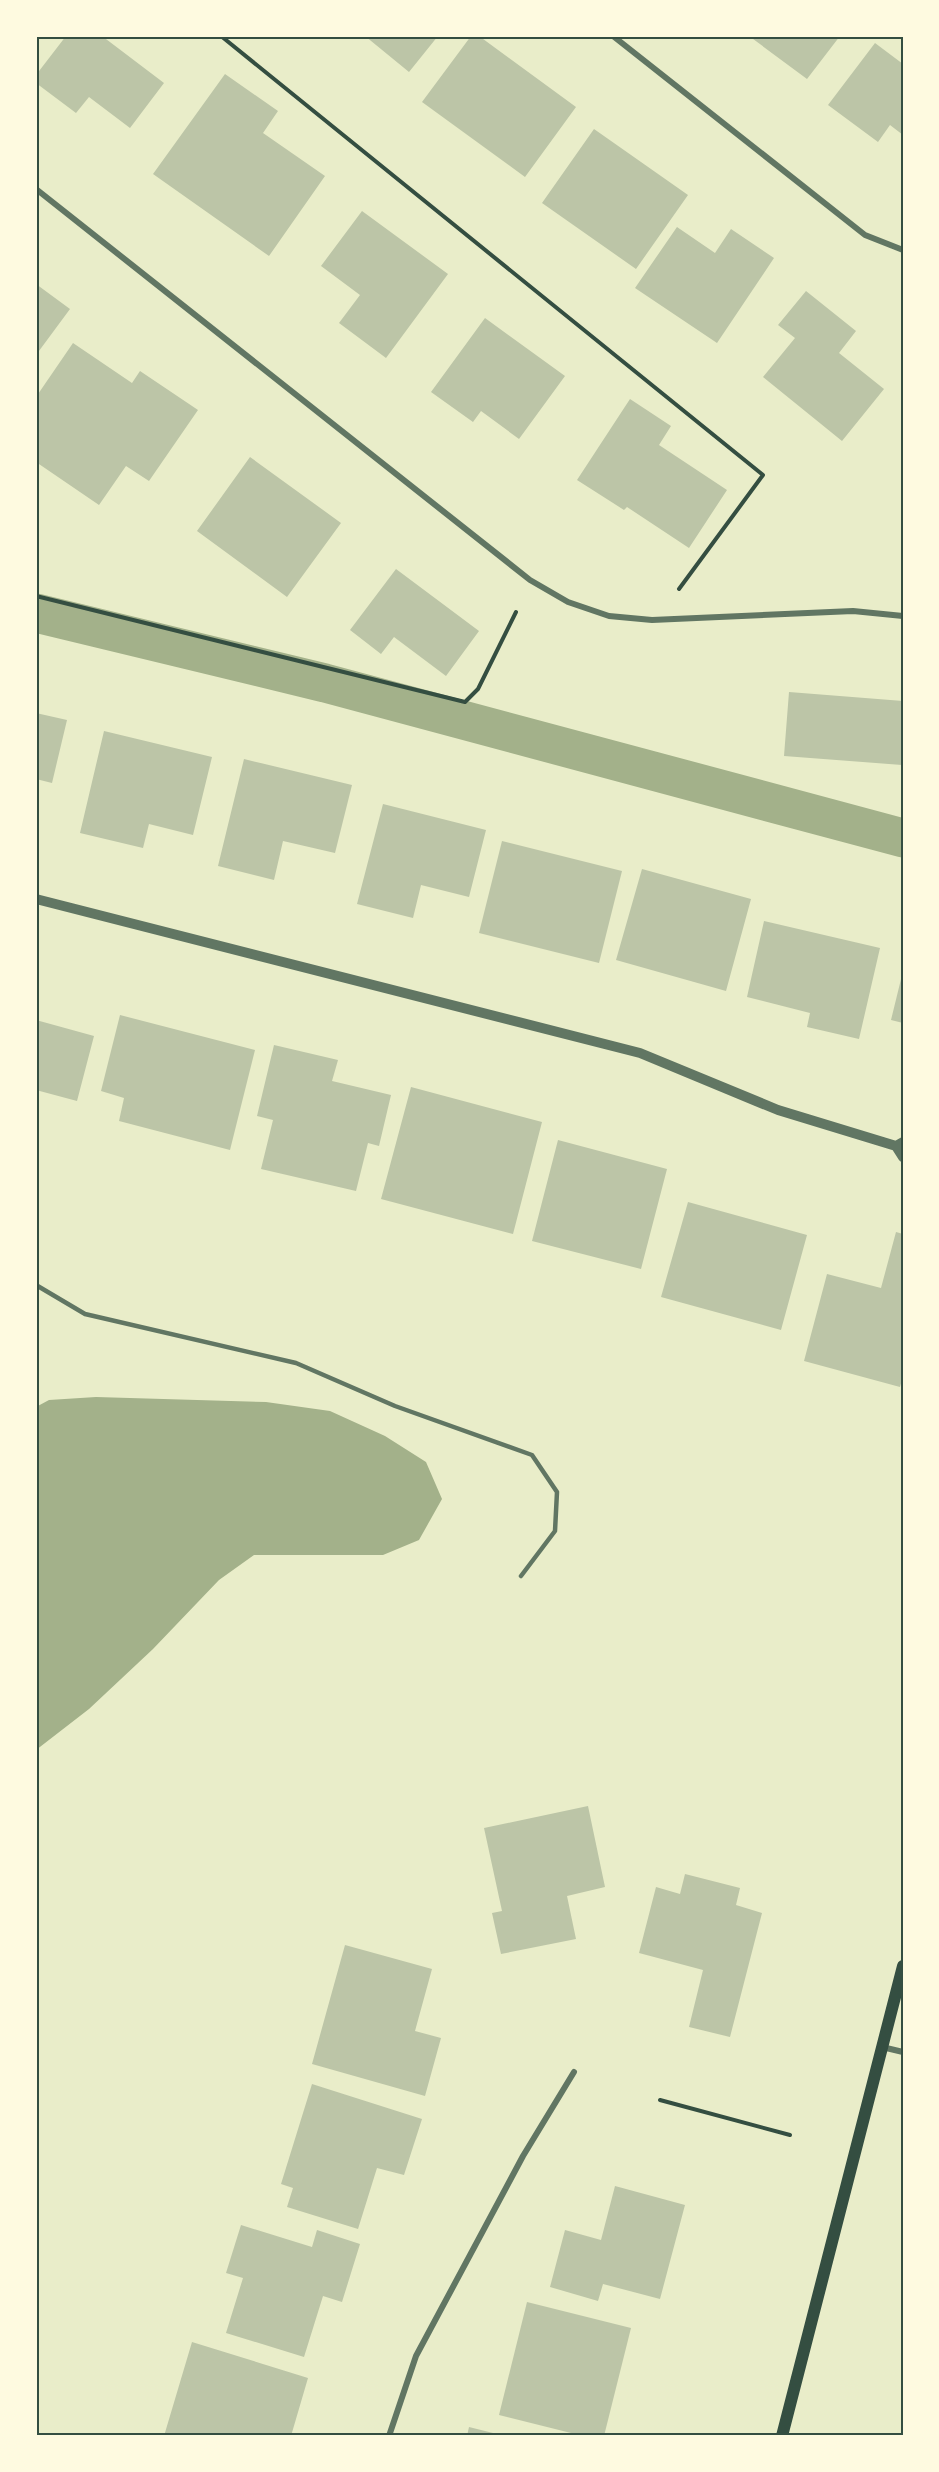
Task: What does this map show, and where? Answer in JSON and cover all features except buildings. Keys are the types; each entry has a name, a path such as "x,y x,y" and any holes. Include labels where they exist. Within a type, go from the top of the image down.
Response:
{"main road":[{"path":"782,2436 882,2046 899,1999 903,1966"}],"street":[{"path":"613,36 865,235 903,250"},
{"path":"36,189 530,580 568,602 609,616 652,620 853,611 903,616"},
{"path":"36,899 640,1053 778,1110 899,1144 903,1157"},
{"path":"882,2046 903,2052"},
{"path":"389,2436 416,2356 523,2156 574,2072"}],"lane":[{"path":"36,1285 85,1314 296,1363 395,1406 532,1455 557,1492 555,1531 521,1576"}],"path":[{"path":"221,36 763,475 679,589"},
{"path":"36,596 465,702 478,689 516,612"},
{"path":"660,2100 790,2135"}],"shaded area":[{"path":"96,1397 266,1402 330,1411 385,1436 426,1462 442,1499 419,1540 383,1555 254,1555 219,1580 153,1649 89,1709 36,1750 36,1407 49,1400"}],"waterway":[{"path":"36,613 325,683 903,838"}]}
